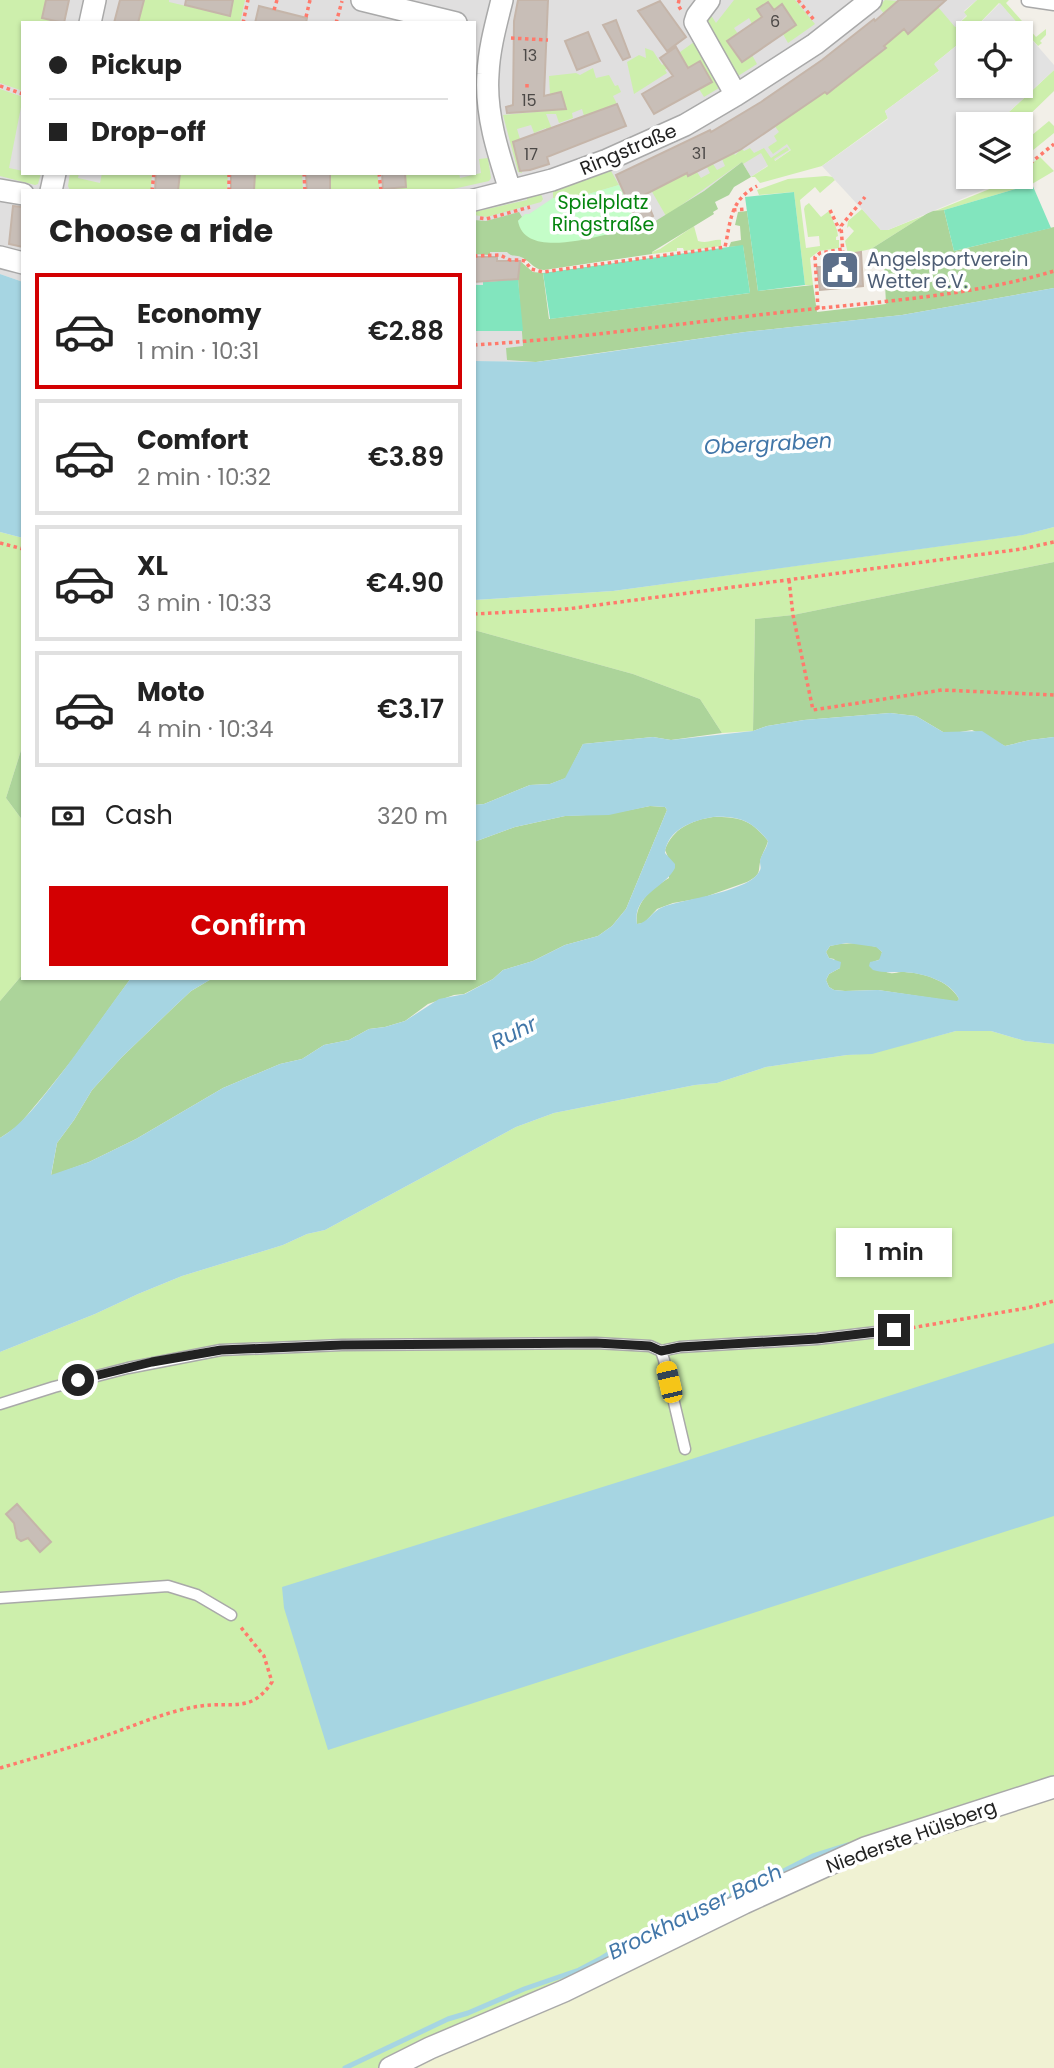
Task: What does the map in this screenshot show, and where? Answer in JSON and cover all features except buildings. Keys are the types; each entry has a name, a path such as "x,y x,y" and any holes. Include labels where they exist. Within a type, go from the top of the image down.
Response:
{"street":[{"path":"91,21 96,0"},
{"path":"362,0 448,21"},
{"path":"502,0 487,32 487,75 491,119 510,190"},
{"path":"709,0 695,22 736,95"},
{"name":"Ringstraße","path":"476,199 552,180 607,160 685,125 827,35 871,0"},
{"path":"0,190 21,194"},
{"path":"0,257 21,262"},
{"name":"Niederste Hülsberg","path":"390,2068 429,2048 564,1991 744,1903 865,1848 1054,1787"}],"lane":[{"path":"1027,1 1054,5"},
{"path":"0,1404 128,1368 221,1350 328,1345 596,1343 650,1346 661,1351 680,1347 817,1339 894,1330"},
{"path":"661,1351 685,1449"},
{"path":"0,1598 168,1586 197,1595 231,1615"}],"path":[{"path":"243,21 248,0"},
{"path":"274,10 277,0"},
{"path":"306,17 310,0"},
{"path":"337,21 342,0"},
{"path":"798,0 827,35"},
{"path":"487,32 530,41 548,40"},
{"path":"0,86 21,93"},
{"path":"1033,161 1054,144"},
{"path":"476,256 499,256 525,261 531,269 548,272 725,247 738,199 757,186"},
{"path":"818,309 815,257 820,253 843,252 841,226 865,197"},
{"path":"733,210 747,209"},
{"path":"830,211 841,233"},
{"path":"476,345 556,340 889,301 1017,282 1054,271"},
{"path":"476,614 567,609 1022,549 1054,542"},
{"path":"0,543 21,548"},
{"path":"789,580 793,615 813,710 942,690 1054,695"},
{"path":"894,1330 1054,1301"},
{"path":"0,1768 168,1714 201,1706 233,1706 257,1700 272,1682 264,1656 231,1615"}],"shaded area":[{"path":"0,0 977,0 964,11 967,15 961,21 956,21 954,28 821,129 751,177 742,162 704,191 641,231 519,237 536,362 476,361 476,189 21,189 21,281 0,274"},
{"path":"1000,3 1016,21 982,21"},
{"path":"1033,41 1054,65 1054,70 1033,90"},
{"path":"956,46 956,98 1024,98 1009,112 956,112 956,189 985,189 888,230 881,230 822,166 888,119 885,111 939,71 934,64"}],"green space":[{"path":"0,0 46,0 62,21 21,21 21,90 0,83"},
{"path":"143,0 169,0 229,16 233,0 245,0 240,21 138,21"},
{"path":"734,0 795,0 815,24 788,43 783,34 796,25 782,5 774,10 768,2 757,9 762,17 752,24 749,18 734,28 738,34 728,41 741,62 752,55 757,64 734,76 704,20 709,12 716,23"},
{"path":"885,0 898,1 887,11 908,34 938,7 956,26 956,46 935,63 940,70 885,111 888,118 822,166 760,183 755,177 751,177 768,166 761,153 743,164 742,162 666,216 651,190 687,173 688,176 697,172 701,178 710,173 707,167 713,164 717,170 725,166 722,159 726,141 735,155 742,149 744,151 750,148 754,153 764,148 771,158 787,147 789,150 774,159 775,161 791,150 787,144 773,154 768,147 777,141 774,136 779,132 774,125 809,72 827,94 836,88 834,85 842,79 844,81 870,61 869,58 885,49 885,15 878,6"},
{"path":"977,0 1009,0 1006,3 1022,21 1015,21 999,3 982,21 962,21 967,16 964,12"},
{"path":"1046,29 1046,35 1038,46 1033,40 1033,34 1036,37"},
{"path":"694,42 719,88 704,97 699,89 700,61 680,72 675,64 665,70 667,73 634,94 627,62 639,55 646,58 645,48 653,51 662,65"},
{"path":"593,68 596,78 609,75 615,86 618,85 621,92 613,96 617,104 584,116 582,109 572,113 573,118 559,123 556,114 546,114 556,139 550,141 546,128 534,133 531,125 517,129 520,139 513,142 522,173 518,172 503,115 546,111 564,102 561,92 550,94 549,76 576,73 580,75"},
{"path":"1054,70 1054,91 1032,112 1009,112 1024,98 1033,98 1033,90"},
{"path":"0,89 21,96 9,168 21,171 21,175 40,175 38,184 35,185 0,176"},
{"path":"1049,121 1054,126 1054,133 1033,150 1033,134"},
{"path":"1040,157 1054,171 1033,183 1033,163"},
{"path":"488,158 491,178 489,181 453,189 384,189 406,187 405,175 459,175 460,178 476,175 481,173 479,159"},
{"path":"742,162 751,177 734,187 729,195 715,202 718,209 714,214 652,254 544,270 507,252 476,254 476,220 486,221 519,212 522,217 518,221 608,235 618,230 639,227 641,230 704,191"},
{"path":"611,171 619,185 578,197 553,198 553,191"},
{"path":"70,175 79,175 78,178 100,183 102,175 152,175 151,189 70,189"},
{"path":"180,175 228,175 227,189 178,189"},
{"path":"255,175 302,175 303,189 254,189"},
{"path":"330,175 377,175 380,189 330,189"},
{"path":"826,176 835,180 820,193 815,187 800,200 806,248 820,246 819,236 808,237 804,209 809,203 821,217 829,211 837,230 839,248 819,251 810,258 813,285 805,285 794,192 759,195 757,190 788,179"},
{"name":"Spielplatz Ringstraße","path":"619,185 639,227 571,242 552,243 536,241 524,234 518,221 553,198 578,197"},
{"path":"1033,186 1051,228 954,251 944,210 1015,189 1033,189"},
{"path":"539,189 543,199 541,202 487,217 476,215 476,212 527,200 527,193"},
{"path":"990,189 1015,189 936,211"},
{"path":"794,192 805,285 758,291 745,197"},
{"path":"862,209 881,230 888,230 924,216 871,249 848,254 845,241 854,231 849,226 847,228 848,221"},
{"path":"944,210 954,251 1054,227 1054,288 902,315 745,332 536,362 507,360 506,348 523,346 518,279 520,261 533,272 543,273 549,319 750,293 743,246 729,247 731,242 741,240 740,226 735,225 738,212 747,211 758,291 813,285 817,312 886,304 884,264 871,249 931,211"},
{"path":"694,226 698,241 721,240 721,246 684,251 683,248 677,248 677,251 652,254 652,252"},
{"path":"743,245 750,293 550,319 543,273"},
{"path":"518,279 523,331 476,331 476,285"},
{"path":"1054,527 1054,562 793,615 755,619 753,731 722,733 700,699 633,674 476,631 476,600 613,591 1022,535"},
{"path":"0,532 21,537 21,750 6,798 21,818 21,976 0,1001"},
{"path":"1054,562 1054,737 1005,746 972,730 943,732 916,716 890,713 804,720 753,731 755,619 793,615"},
{"path":"476,631 633,674 700,699 722,733 671,740 653,737 583,744 566,778 550,784 530,785 476,805"},
{"path":"21,750 21,818 6,798"},
{"path":"650,806 665,807 667,810 626,909 612,926 598,936 565,945 533,961 503,970 493,979 464,994 428,1004 405,1021 369,1029 349,1040 324,1045 302,1059 280,1064 223,1088 136,1139 89,1162 51,1176 57,1143 92,1090 122,1057 191,991 210,980 476,980 476,841 515,827 565,816 609,814"},
{"path":"713,817 744,821 756,828 768,841 757,874 747,882 702,898 657,909 644,923 637,924 641,903 656,886 669,878 665,850 668,843 678,831 690,823"},
{"path":"857,943 877,947 882,952 881,959 870,963 890,973 909,972 934,978 954,992 958,1002 878,990 834,990 826,980 829,974 840,968 826,952 830,946"},
{"path":"21,976 21,980 130,980 44,1095 18,1126 0,1138 0,1001"},
{"path":"956,1031 991,1031 1025,1041 1054,1044 1054,1778 844,1846 390,2068 0,2068 0,1352 182,1276 325,1230 516,1127 554,1113 717,1083 766,1067 872,1053"},
{"path":"1054,1795 1054,2068 403,2068 813,1873"}],"water":[{"path":"0,274 21,281 21,537 0,532"},
{"name":"Obergraben","path":"1054,288 1054,527 1023,535 613,591 476,600 476,361 536,362 745,332 902,315"},
{"name":"Ruhr","path":"890,713 916,716 943,732 982,731 1005,746 1054,737 1054,1044 1025,1041 991,1031 956,1031 872,1054 766,1067 717,1083 554,1113 516,1127 325,1230 182,1276 0,1352 0,1138 39,1102 130,980 210,980 191,991 122,1057 92,1090 57,1143 51,1175 89,1162 136,1139 223,1088 280,1064 302,1059 324,1045 349,1040 369,1029 405,1021 439,999 465,994 493,979 503,970 533,961 565,945 598,936 612,926 626,909 667,810 665,807 650,806 609,815 565,816 515,827 476,841 476,805 530,785 550,784 565,778 583,744 653,737 671,740 753,731 767,726","holes":["730,817 750,824 768,841 760,861 761,868 753,879 729,890 663,907 637,924 639,906 675,868 675,864 665,853 676,832 697,821","847,943 876,947 882,952 879,960 870,962 869,966 873,970 934,978 955,992 959,999 957,1001 878,990 834,990 829,987 826,980 829,974 840,968 841,962 829,958 826,952 830,946"]},
{"path":"1054,1343 1054,1516 328,1750 284,1608 282,1587"}],"waterway":[{"name":"Brockhauser Bach","path":"345,2068 448,2019 579,1970 632,1939 760,1883 813,1856 848,1845"}],"place":[{"name":"Angelsportverein Wetter e.V.","path":"840,270"}],"route":[{"path":"78,1380 152,1362 221,1350 287,1346 596,1343 650,1346 661,1351 680,1347 817,1339 894,1330"}]}
